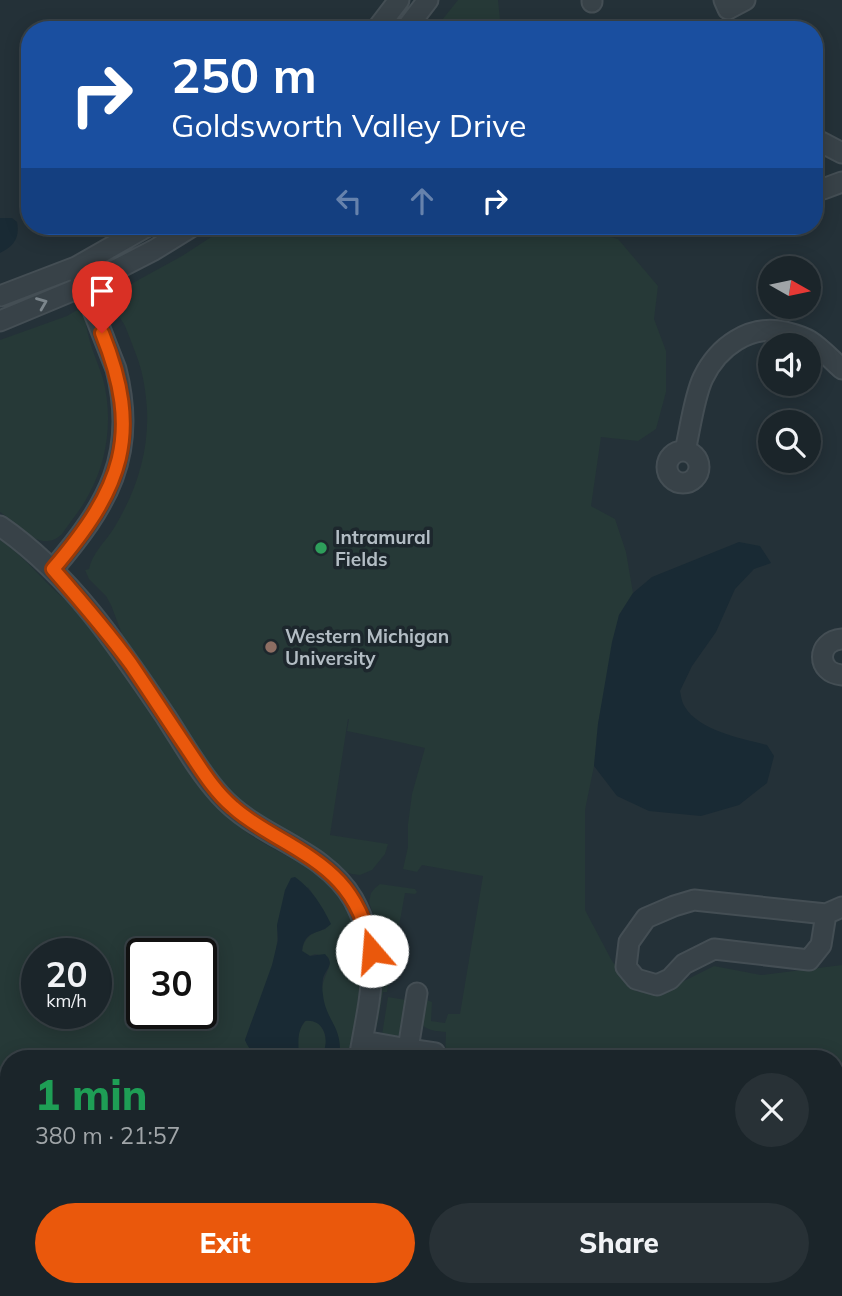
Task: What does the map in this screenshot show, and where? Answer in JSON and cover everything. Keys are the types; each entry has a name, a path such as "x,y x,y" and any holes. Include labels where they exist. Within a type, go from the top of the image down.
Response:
{"street":[{"path":"383,21 399,0"},
{"path":"412,21 430,0"},
{"path":"724,0 728,9 745,0"},
{"path":"823,143 842,153"},
{"path":"823,188 842,182"},
{"path":"0,296 76,267 132,235"},
{"path":"0,321 84,286 178,235"},
{"path":"53,569 88,526 104,498 118,461 123,438 124,418 118,378 76,267"},
{"path":"685,451 702,381 714,358 748,332 775,330 798,335 810,341 842,369"},
{"path":"0,526 33,550 85,606 131,664 221,796 250,820 321,864 345,887 368,932 372,951 371,993 361,1050 415,1050"},
{"path":"842,639 833,640 822,654 829,671 842,675"},
{"path":"694,900 834,911 821,946 809,960 715,949 684,964 670,979 657,985 636,979 626,967 629,942 646,918 694,900"},
{"path":"408,1049 417,993"}],"green space":[{"path":"458,0 498,0 500,21 441,21"},
{"path":"214,235 603,235 618,239 658,286 654,319 666,351 666,392 656,429 638,441 601,437 591,506 615,519 626,552 633,593 619,615 598,724 594,766 585,810 585,910 612,961 638,992 680,983 714,966 761,975 842,965 842,1050 445,1050 446,1032 429,1029 422,1024 424,999 432,1002 431,1021 445,1023 448,1014 460,1014 483,876 422,865 417,872 403,869 408,847 412,794 425,748 347,731 348,719 330,835 388,844 385,854 372,870 360,875 344,871 317,848 260,818 219,784 178,715 122,634 106,596 89,579 85,570 89,569 129,500 140,471 146,441 144,383 137,357 118,312 120,290"},
{"path":"77,310 86,318 90,341 103,379 108,408 107,438 101,467 86,499 62,534 54,540 46,541 30,535 0,512 0,340"},
{"path":"0,540 25,560 84,619 184,763 221,810 245,831 312,871 339,899 350,918 359,952 359,988 350,1050 340,1050 337,1031 324,1003 323,982 329,966 328,957 315,954 310,956 302,951 309,936 326,929 324,911 308,887 277,925 275,955 267,984 245,1040 252,1050 0,1050"},
{"path":"380,884 415,889 417,892 405,893 387,992 383,992 377,1027 383,968 379,932 369,902 371,893"},
{"path":"388,997 406,1000 400,1034 394,1038 382,1035"},
{"path":"307,1020 319,1022 325,1034 325,1050 298,1050 299,1033"}],"water":[{"path":"0,218 12,218 17,222 18,233 15,241 0,253"},
{"path":"739,542 760,546 771,563 754,569 735,589 716,632 692,666 680,691 685,707 700,722 710,728 767,745 774,756 767,783 739,805 701,816 649,811 617,796 594,766 598,724 619,615 633,593 652,577"},
{"path":"295,877 307,887 331,924 309,936 302,951 310,956 325,954 329,961 322,991 327,1012 337,1032 340,1050 324,1050 326,1041 323,1030 311,1021 305,1021 300,1030 298,1050 252,1050 245,1040 272,965 278,940 277,925 285,890 291,878"}],"place":[{"name":"Intramural Fields","path":"321,548"},
{"name":"Western Michigan University","path":"271,647"}],"route":[{"path":"102,333 120,386 124,418 123,438 111,481 95,515 73,547 53,569 131,664 221,796 250,820 312,857 345,887 368,932 372,951"}]}
